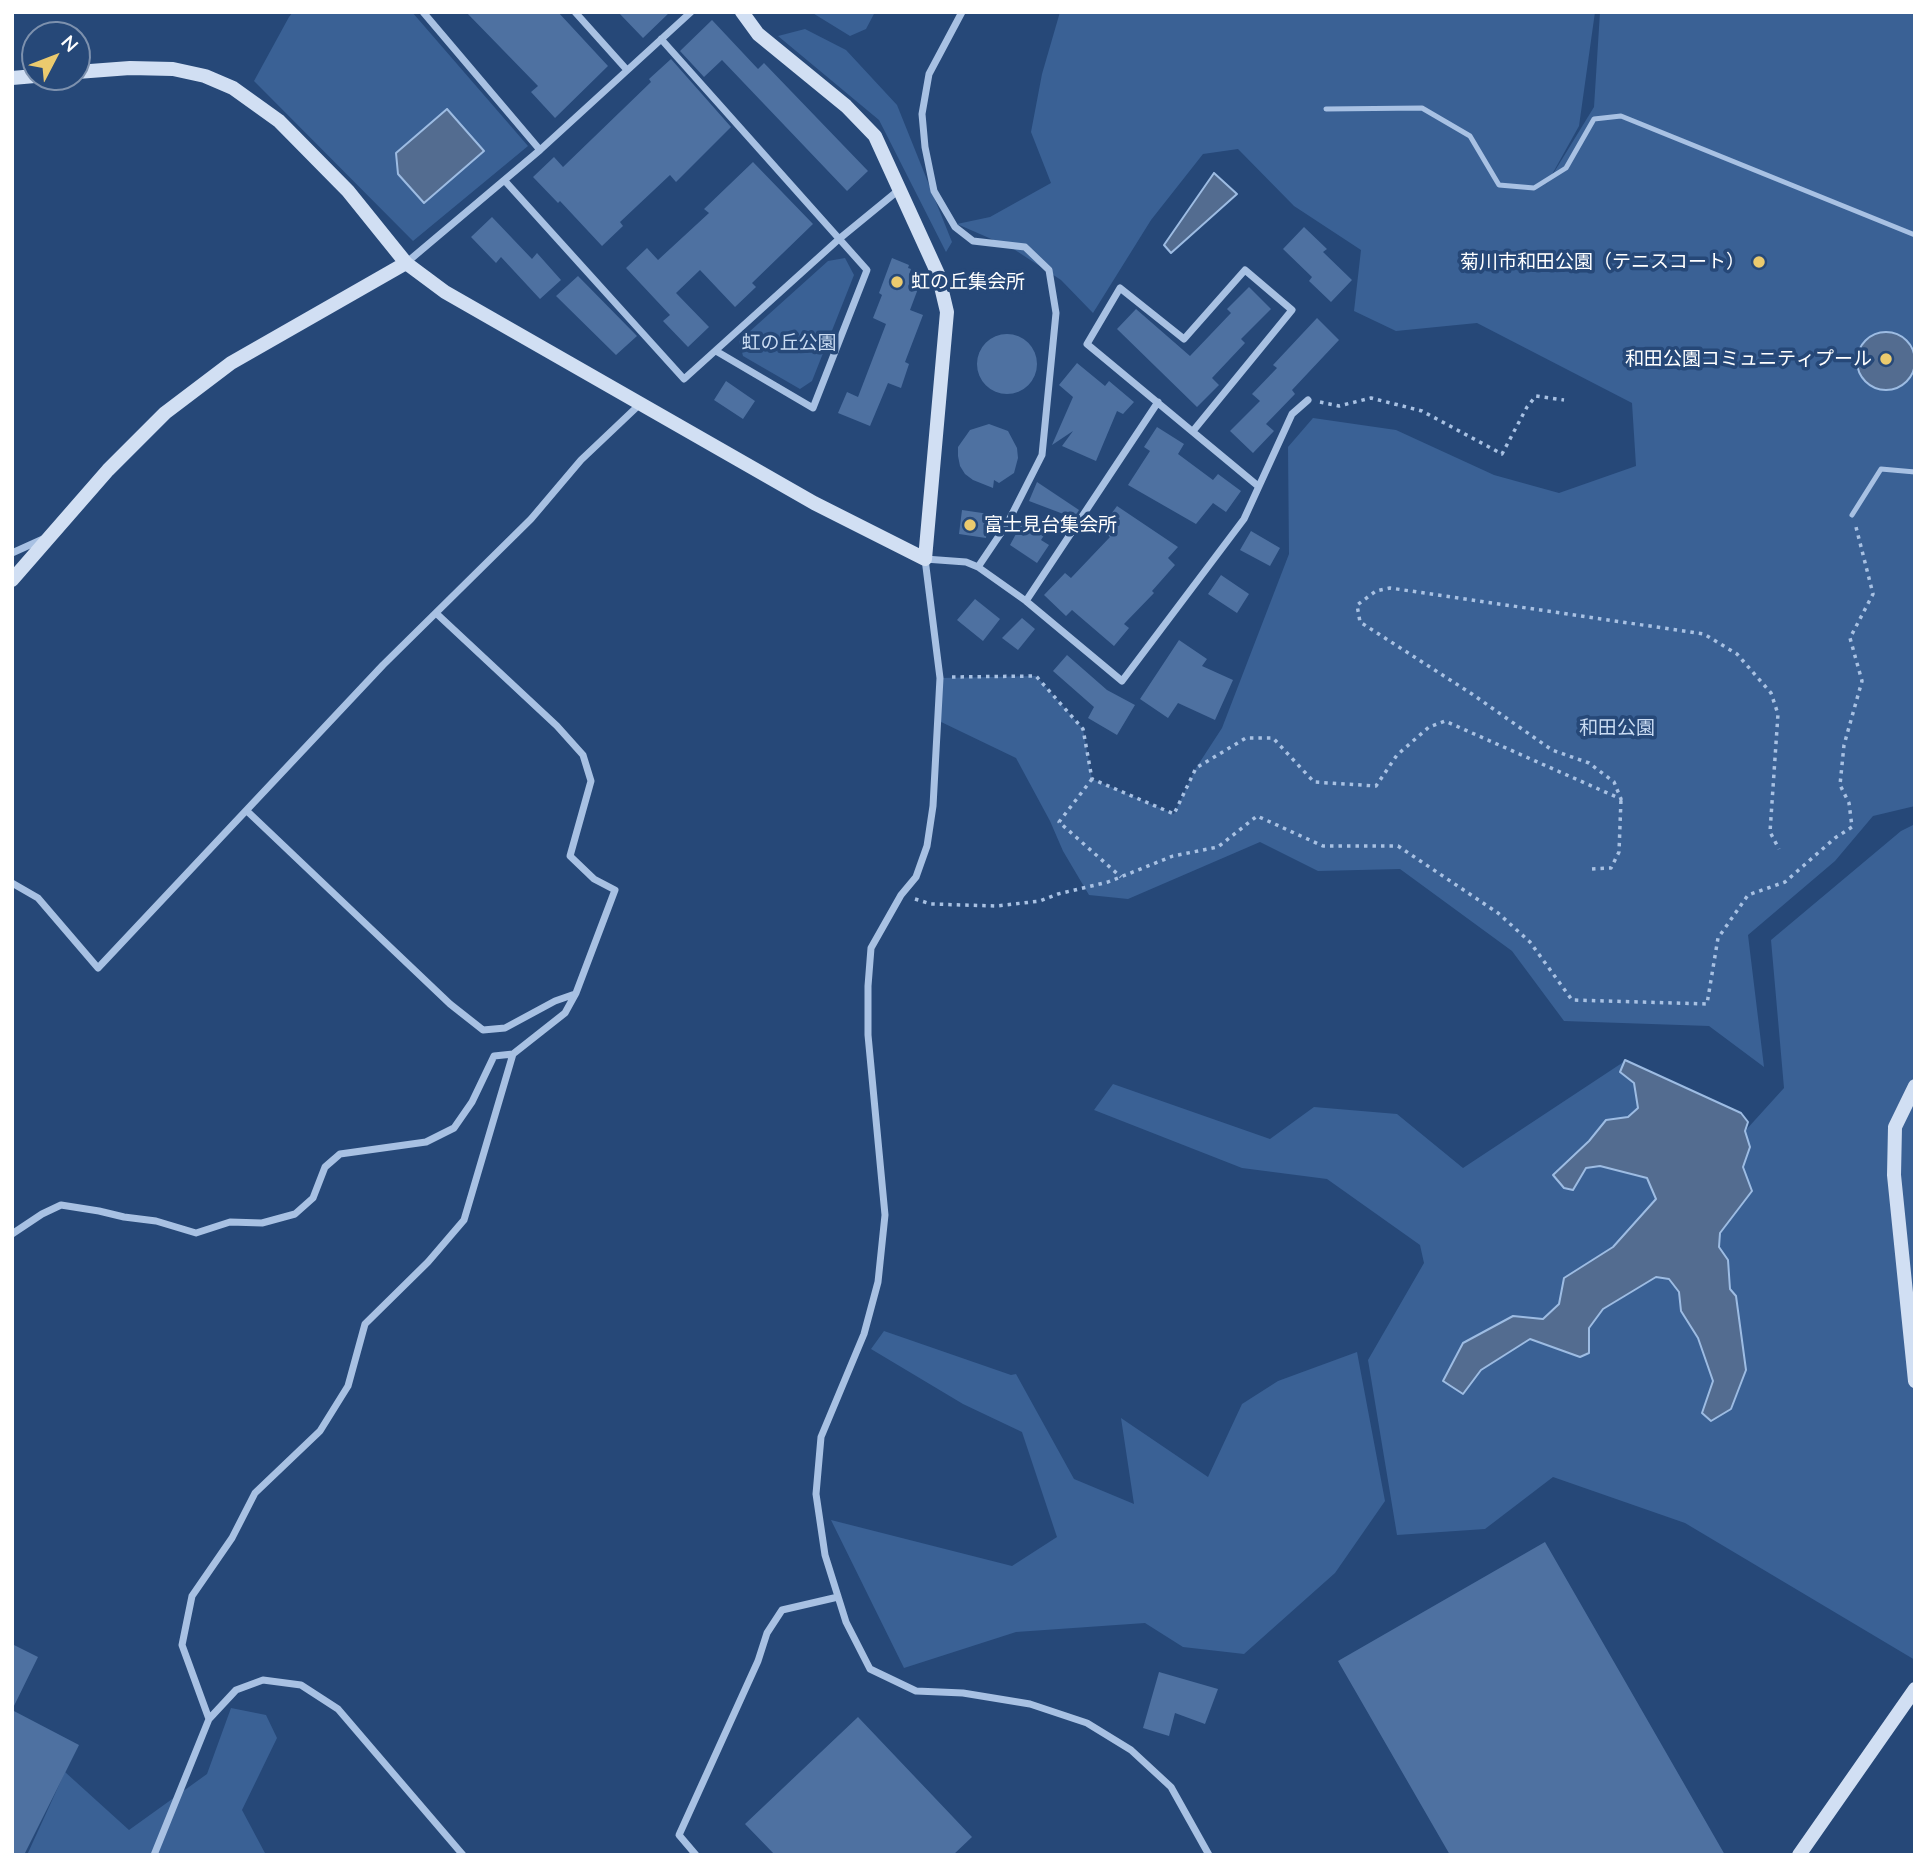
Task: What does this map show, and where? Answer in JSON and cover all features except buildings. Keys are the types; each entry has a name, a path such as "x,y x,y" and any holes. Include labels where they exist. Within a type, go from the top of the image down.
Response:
{"street":[{"path":"423,12 540,150"},
{"path":"575,12 627,70"},
{"path":"12,580 108,470 165,413 231,363 406,263 505,181 691,12"},
{"path":"742,12 758,34 846,106 874,136 938,274 947,312 925,559 940,678 933,806 927,846 916,877 901,895 871,948 868,1035 885,1215 878,1282 864,1334 821,1437 816,1494 825,1555 846,1622 870,1669 916,1691 963,1693 1030,1704 1087,1723 1131,1749 1171,1787 1209,1855"},
{"path":"962,12 929,74 922,114 934,191 955,227 973,241 1025,247 1049,270 1056,313 1042,455 1007,524 978,567"},
{"path":"661,39 867,270 813,408 716,351"},
{"path":"91,71 173,69 205,76 233,88 279,121 348,191 406,263 445,292 814,503 925,559 966,562 978,567 1026,601 1122,681 1244,519 1292,414 1308,400"},
{"path":"505,181 684,379 839,239 900,189"},
{"path":"1193,431 1292,310 1245,270 1184,339 1120,288 1087,344 1258,486"},
{"path":"1026,601 1158,402"},
{"path":"12,883 38,898 98,968 383,665 530,519 581,460 639,405"},
{"path":"12,554 53,534"},
{"path":"12,1234 61,1205 156,1221 196,1233 230,1222 262,1223 295,1214 313,1198 325,1167 340,1154 426,1142 454,1128 472,1102 494,1056 513,1054 565,1013 576,993 615,890 594,879 570,856 590,781 583,755 557,726 437,614"},
{"path":"247,811 450,1004 483,1030 505,1028 576,993"},
{"path":"209,1719 182,1645 192,1596 232,1538 255,1493 320,1431 348,1386 365,1324 428,1262 464,1220 513,1054"},
{"path":"1915,1086 1895,1126 1894,1175 1915,1381"},
{"path":"696,1855 679,1835 758,1661 767,1633 782,1610 838,1597"},
{"path":"154,1855 209,1719 236,1690 263,1680 301,1685 338,1709 463,1855"},
{"path":"1800,1855 1915,1689"}],"lane":[{"path":"1326,109 1422,107 1470,136 1499,184 1534,188 1566,168 1594,119 1621,116 1915,235"},
{"path":"1853,514 1881,468 1915,472"}],"path":[{"path":"1308,400 1339,406 1371,398 1422,411 1502,454 1527,407 1536,396 1564,400"},
{"path":"901,895 931,904 997,906 1040,901 1108,882 1173,856 1218,847 1256,816 1323,846 1398,846 1498,913 1530,942 1572,1000 1707,1004 1718,938 1748,895 1785,882 1835,838 1852,827 1849,803 1840,785 1844,744 1863,681 1850,638 1873,594 1853,514"},
{"path":"1592,869 1611,868 1619,852 1621,799 1614,782 1589,763 1552,750 1472,694 1360,622 1357,605 1376,591 1390,588 1704,634 1737,654 1771,693 1778,714 1770,832 1779,849"},
{"path":"940,678 1036,676 1083,729 1092,779 1059,822 1121,877"},
{"path":"1092,779 1174,814 1195,768 1246,738 1273,738 1314,782 1377,786 1397,755 1429,727 1445,721 1621,799"}],"green space":[{"path":"293,12 412,12 528,146 413,241 254,81"},
{"path":"811,12 875,12 866,29 850,36"},
{"name":"和田公園","path":"1060,12 1595,12 1579,126 1545,187 1594,107 1600,12 1915,12 1915,806 1873,816 1835,861 1748,935 1764,1067 1709,1026 1564,1021 1512,951 1400,869 1318,871 1260,842 1128,899 1089,895 1063,851 1016,758 937,720 940,678 1036,676 1083,729 1092,779 1174,814 1196,768 1222,728 1289,554 1288,447 1313,418 1396,430 1494,475 1559,493 1636,466 1632,403 1477,323 1396,331 1354,311 1361,250 1294,206 1238,149 1203,154 1151,220 1093,313 1061,280 1012,248 957,224 990,217 1051,183 1031,132 1042,74"},
{"path":"805,29 846,50 897,105 952,242 946,252 879,120 778,36"},
{"name":"虹の丘公園","path":"845,258 854,275 812,381 800,389 743,356 739,341 828,261"},
{"path":"1915,824 1915,1660 1685,1523 1553,1477 1485,1529 1397,1535 1368,1360 1424,1263 1420,1245 1327,1179 1242,1168 1094,1110 1113,1084 1270,1139 1314,1107 1397,1114 1463,1168 1625,1061 1620,1072 1634,1083 1638,1108 1628,1117 1606,1120 1578,1152 1586,1168 1600,1166 1647,1178 1657,1199 1613,1247 1564,1278 1559,1304 1543,1319 1513,1316 1463,1394 1481,1370 1530,1339 1589,1353 1589,1328 1603,1309 1656,1277 1669,1279 1679,1292 1681,1311 1698,1338 1713,1381 1702,1413 1711,1421 1731,1411 1746,1370 1736,1296 1730,1289 1728,1260 1719,1247 1720,1233 1752,1191 1743,1167 1750,1147 1745,1131 1784,1088 1771,940 1901,831"},
{"path":"884,1331 1011,1375 1016,1374 1074,1479 1134,1504 1121,1418 1208,1477 1242,1404 1278,1381 1357,1352 1385,1501 1335,1573 1244,1654 1183,1647 1145,1623 1016,1632 904,1668 831,1520 1012,1566 1057,1537 1022,1432 963,1404 871,1349"},
{"path":"231,1708 266,1715 277,1738 242,1810 266,1855 27,1855 65,1772 129,1830 207,1774"}],"shaded area":[{"path":"447,109 484,151 424,203 398,174 396,153"},
{"path":"1214,173 1237,194 1171,253 1164,245"},
{"name":"和田公園コミュニティプール","path":"1880,332 1892,332 1907,340 1915,355 1915,367 1907,382 1892,390 1880,390 1865,382 1857,367 1857,355 1865,340"},
{"path":"1625,1060 1741,1113 1748,1122 1745,1131 1750,1147 1743,1167 1752,1191 1720,1233 1719,1247 1728,1260 1730,1289 1736,1296 1746,1370 1731,1409 1711,1421 1702,1413 1713,1381 1698,1338 1681,1311 1679,1292 1669,1279 1656,1277 1603,1309 1589,1328 1589,1353 1580,1357 1530,1339 1481,1370 1463,1394 1443,1381 1463,1343 1513,1316 1543,1319 1559,1304 1564,1278 1613,1247 1656,1199 1647,1178 1600,1166 1586,1168 1573,1190 1564,1188 1553,1175 1589,1141 1606,1120 1628,1117 1638,1108 1634,1083 1620,1072"}],"place":[{"name":"菊川市和田公園（テニスコート）","path":"1759,262"},
{"name":"虹の丘集会所","path":"897,282"},
{"name":"和田公園コミュニティプール","path":"1886,359"},
{"name":"富士見台集会所","path":"970,525"}]}
